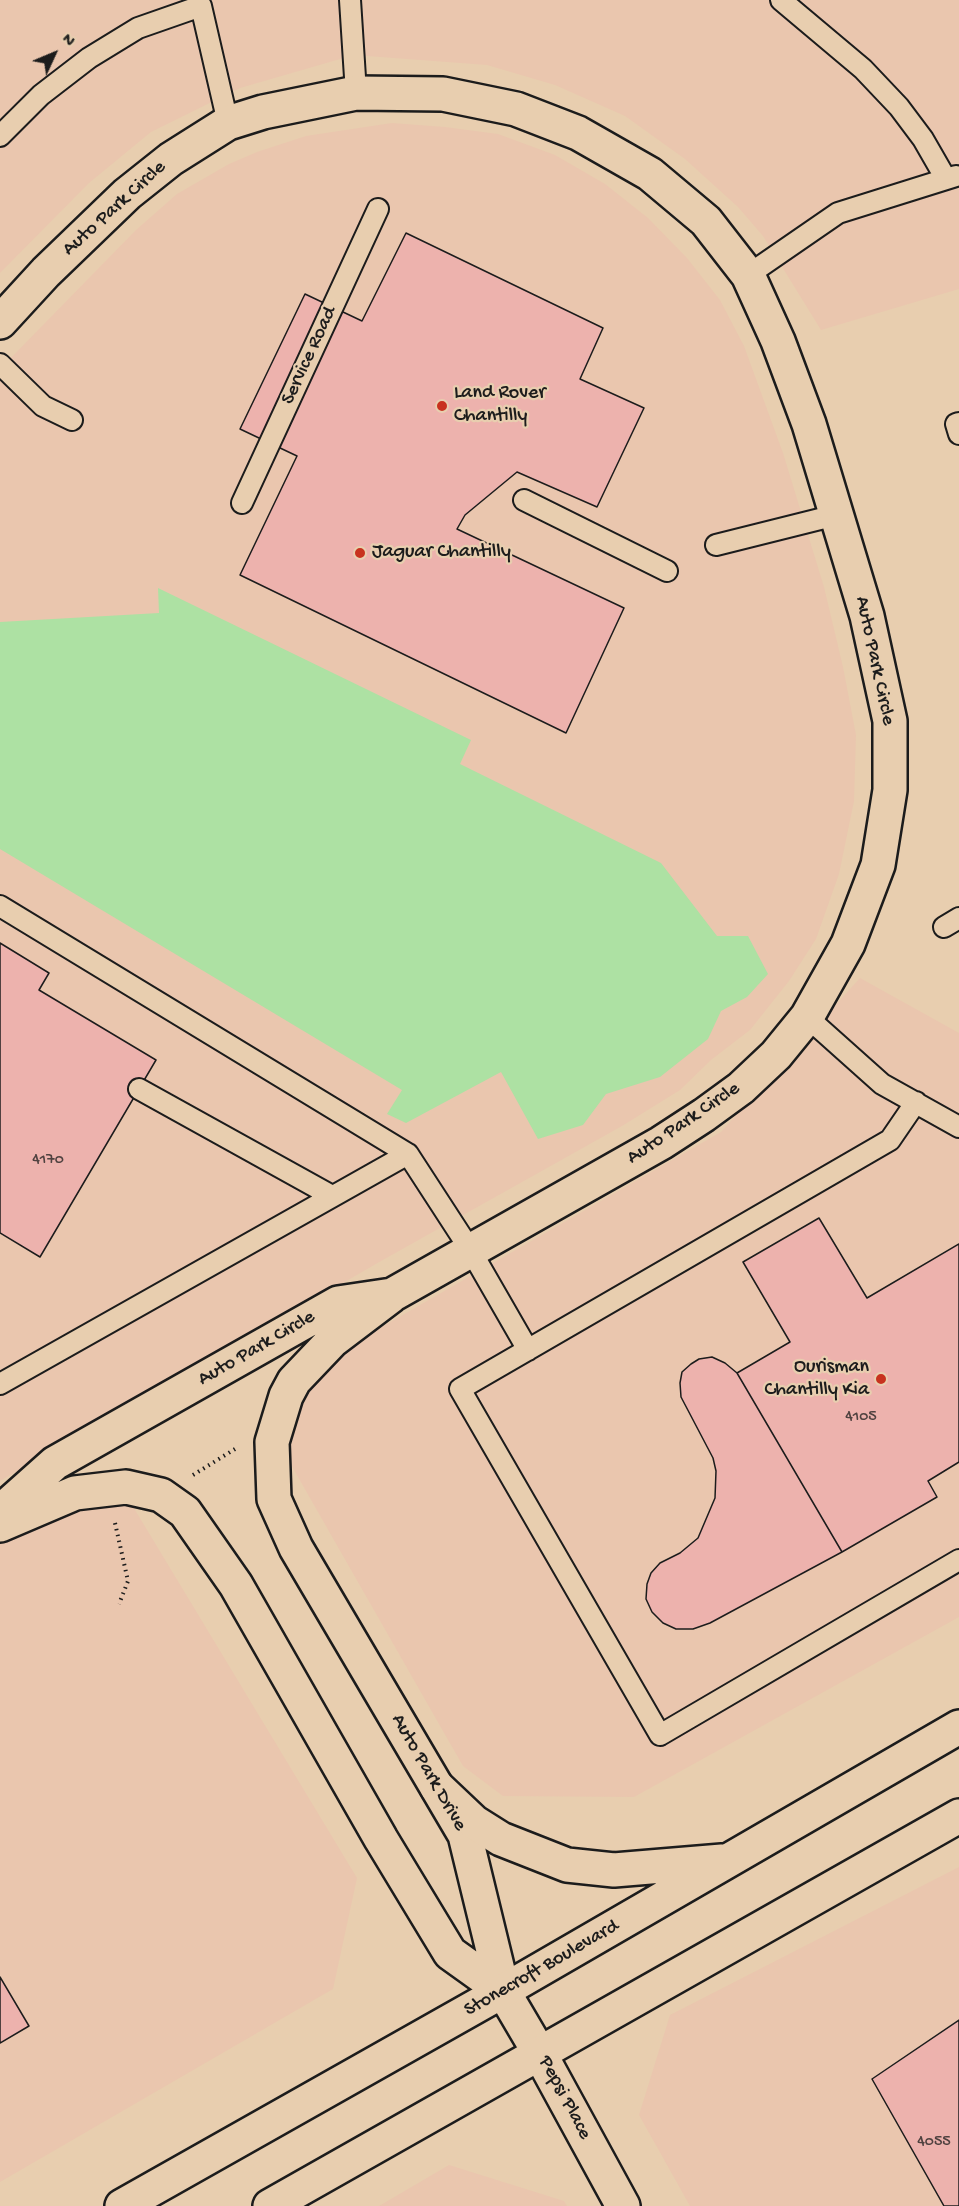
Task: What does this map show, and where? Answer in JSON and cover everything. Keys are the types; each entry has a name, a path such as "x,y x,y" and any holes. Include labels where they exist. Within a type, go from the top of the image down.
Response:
{"street":[{"name":"Auto Park Circle","path":"0,1512 55,1463 338,1303 392,1295 661,1143 741,1088 769,1061 807,1017 848,944 878,865 890,790 890,721 867,616 809,424 778,341 748,275 706,221 651,174 578,133 516,109 443,94 356,93 263,112 228,123 171,159 127,194 4,310"},
{"name":"Auto Park Drive","path":"392,1295 333,1340 294,1381 286,1396 272,1442 274,1499 296,1548 465,1835 503,1991"},
{"path":"0,1526 75,1493 126,1487 161,1495 185,1512 236,1585 450,1953 503,1991"},
{"name":"Stonecroft Boulevard","path":"122,2206 503,1991 959,1727"},
{"path":"437,1787 474,1822 501,1839 567,1865 614,1870 730,1861"},
{"path":"270,2206 959,1816"},
{"name":"Pepsi Place","path":"503,1991 623,2206"}],"lane":[{"path":"350,0 356,93"},
{"path":"748,275 838,213 953,177 899,107 863,69 781,0"},
{"path":"0,136 41,95 89,58 138,28 201,6 228,123"},
{"name":"Service Road","path":"242,503 378,209"},
{"path":"0,364 43,406 72,420"},
{"path":"959,423 956,424 959,434"},
{"path":"524,500 667,571"},
{"path":"716,545 836,515"},
{"path":"0,906 408,1154 471,1251 528,1350"},
{"path":"807,1017 882,1084 959,1127"},
{"path":"139,1089 332,1196"},
{"path":"916,1102 890,1140 460,1389 660,1735 959,1560"},
{"path":"0,1384 408,1154"}],"shaded area":[{"path":"0,0 959,0 959,289 821,330 763,236 738,207 685,159 625,116 555,85 487,65 354,55 240,88 151,132 89,183 0,273"},
{"path":"392,123 498,134 555,155 605,184 648,218 687,258 720,300 744,346 783,453 824,587 843,667 856,735 854,801 839,874 816,939 789,981 750,1030 711,1060 680,1090 622,1126 381,1261 0,1481 0,369 136,230 177,194 229,164 257,152 306,136"},
{"path":"860,978 959,1033 959,1617 634,1797 503,1796 463,1766 278,1442 307,1370 721,1132"},
{"path":"71,1502 132,1505 357,1878 333,1989 0,2182 0,1540"},
{"path":"959,1867 959,2206 690,2206 639,2115 670,2015"},
{"path":"449,2165 564,2201 567,2206 379,2206"}],"green space":[{"path":"158,588 471,740 460,764 661,863 717,936 748,936 768,974 747,997 721,1011 708,1039 660,1077 606,1094 583,1125 538,1139 501,1072 406,1123 387,1114 402,1090 0,849 0,622 159,613"}],"building":[{"path":"406,233 603,328 580,379 644,408 597,507 517,472 465,515 457,529 624,608 566,733 240,575 297,456 240,429 305,294 362,321"},
{"path":"0,943 49,973 39,990 156,1060 40,1257 0,1233"},
{"path":"819,1218 867,1298 959,1244 959,1462 928,1481 937,1497 842,1552 737,1373 790,1342 743,1262"},
{"path":"712,1357 725,1363 737,1373 842,1552 710,1623 693,1629 676,1629 663,1623 652,1612 646,1599 647,1584 651,1573 660,1563 680,1553 698,1538 715,1498 716,1471 713,1458 681,1397 680,1383 682,1372 691,1364 699,1359"},
{"path":"0,1977 29,2026 0,2043"},
{"path":"959,2020 959,2206 944,2206 872,2079"}],"place":[{"name":"Land Rover Chantilly","path":"442,406"},
{"name":"Jaguar Chantilly","path":"360,553"},
{"name":"Ourisman Chantilly Kia","path":"881,1379"}]}
